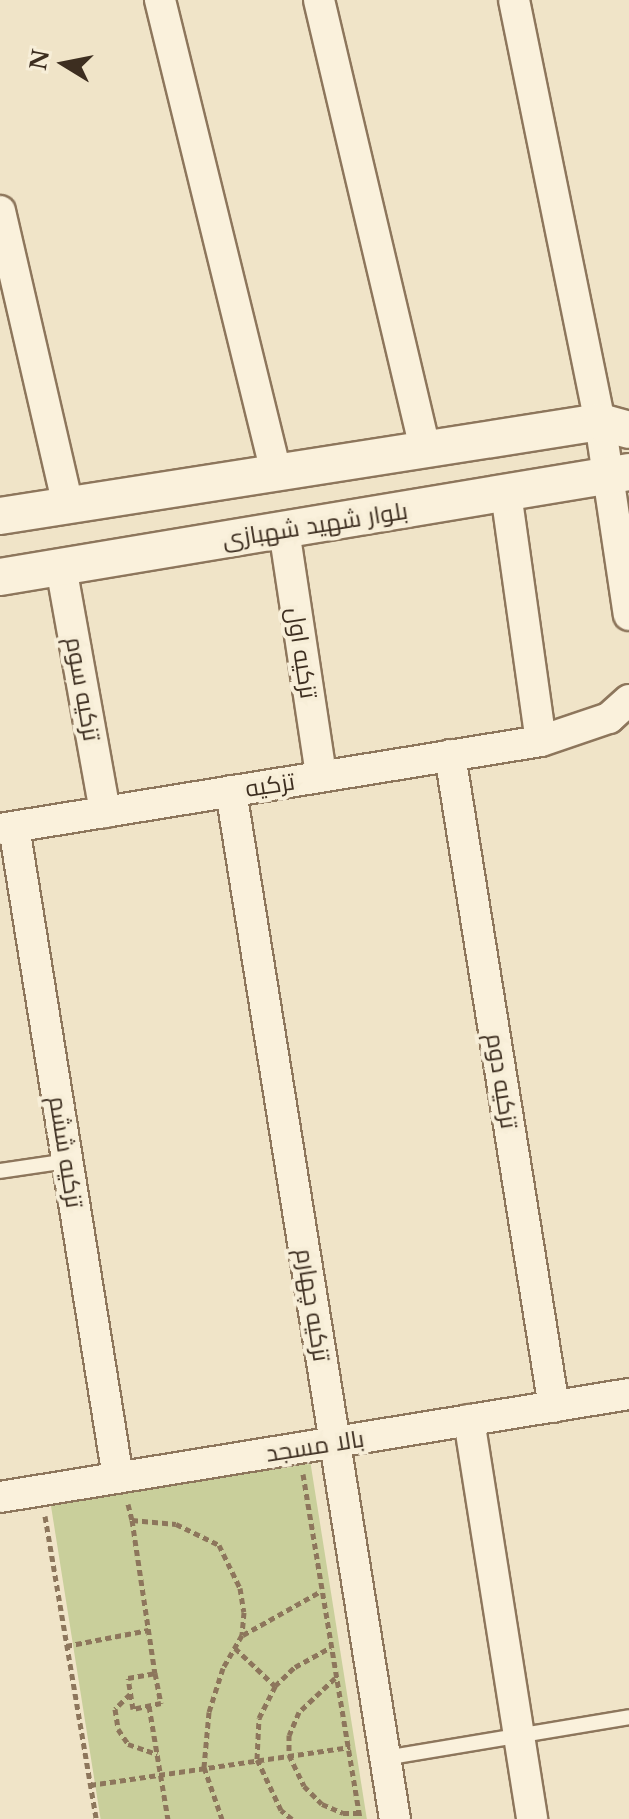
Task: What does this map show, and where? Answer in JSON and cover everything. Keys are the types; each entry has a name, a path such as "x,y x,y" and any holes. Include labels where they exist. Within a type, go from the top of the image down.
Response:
{"street":[{"path":"160,0 276,473"},
{"path":"319,0 425,450"},
{"path":"514,0 614,426 629,615"},
{"path":"0,211 68,506"},
{"path":"0,516 425,450 614,426"},
{"name":"بلوار شهید شهبازی","path":"0,577 618,474"},
{"path":"506,493 541,741"},
{"name":"تزکیه اول","path":"284,530 321,776"},
{"name":"تزکیه سوم","path":"61,567 105,812"},
{"name":"تزکیه","path":"7,828 541,741 609,718 629,700"},
{"name":"تزکیه دوم","path":"450,755 554,1407"},
{"name":"تزکیه چهارم","path":"231,791 395,1819"},
{"name":"تزکیه ششم","path":"7,828 126,1492"},
{"name":"بالا مسجد","path":"0,1497 126,1492 335,1443 629,1394"},
{"path":"469,1420 532,1819"}],"lane":[{"path":"0,1171 68,1161"},
{"path":"383,1749 519,1736 629,1717"}],"path":[{"path":"288,1476 303,1474 359,1816 322,1804 304,1786 289,1755 289,1735 299,1712 336,1678"},
{"path":"126,1492 161,1703 133,1709 128,1678 155,1673"},
{"path":"59,1513 45,1515 96,1819"},
{"path":"132,1520 176,1524 219,1545 240,1588 244,1612 242,1635 223,1668 209,1712 204,1767 222,1819"},
{"path":"242,1635 322,1591"},
{"path":"66,1646 148,1630"},
{"path":"290,1818 281,1810 257,1759 259,1718 275,1686 295,1667 331,1647"},
{"path":"235,1648 275,1686"},
{"path":"130,1694 115,1709 118,1729 128,1744 157,1754"},
{"path":"149,1706 168,1819"},
{"path":"90,1785 348,1747 383,1749"}],"green space":[{"path":"310,1460 367,1819 101,1819 50,1501"}]}
